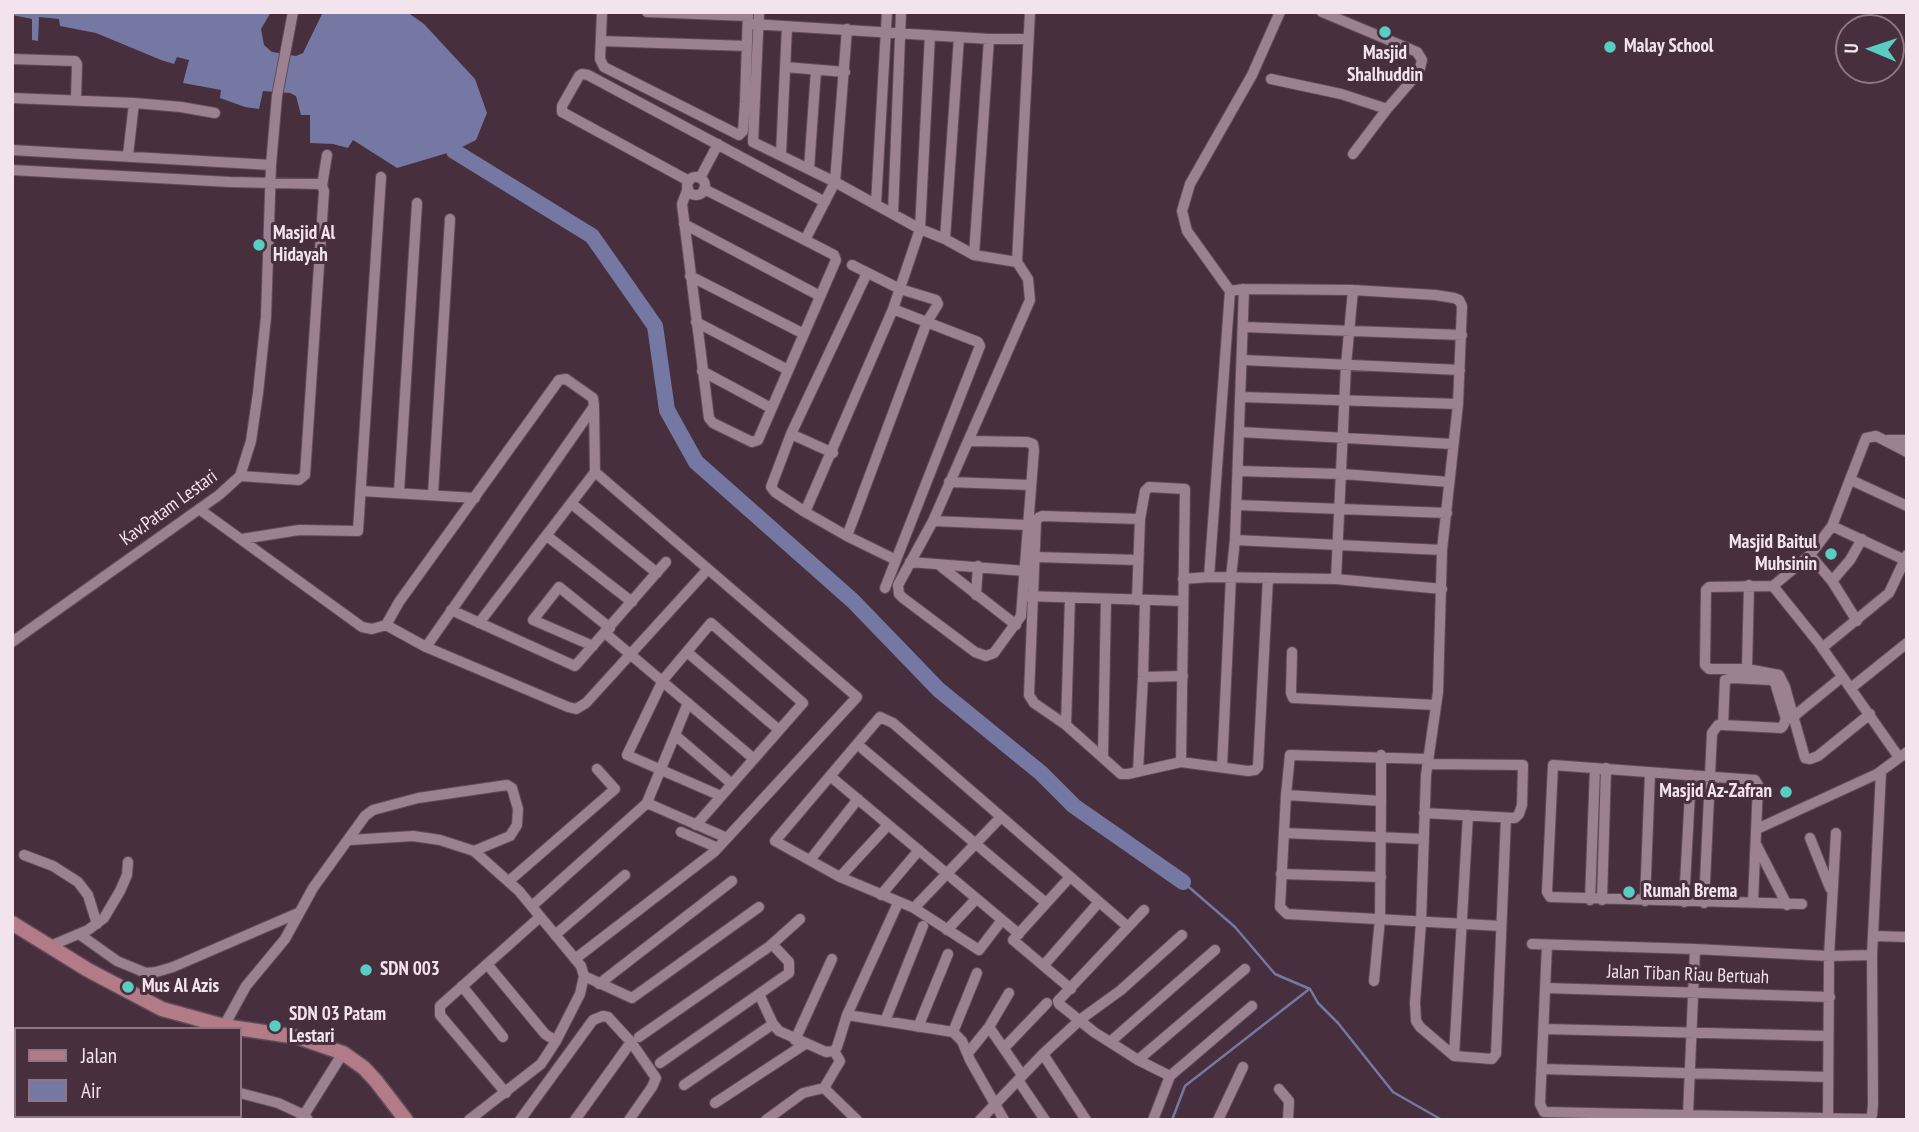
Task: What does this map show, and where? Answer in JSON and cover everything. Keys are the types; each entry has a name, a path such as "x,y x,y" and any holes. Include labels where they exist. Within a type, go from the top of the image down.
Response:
{"street":[{"name":"Kav.Patam Lestari","path":"12,642 240,476 251,441 258,393 266,317 271,165 277,96 293,12"},
{"path":"602,12 600,59 604,66 739,135 743,131 751,19 759,12"},
{"path":"647,12 751,19 787,26 989,39 1028,39"},
{"path":"876,204 887,12"},
{"path":"893,214 901,12"},
{"path":"1030,12 1017,262 1028,279 1030,300 933,521 899,580 900,594 975,652 986,656 994,653 1021,616 1028,597 1034,557 1035,523 1039,516 1140,519"},
{"path":"1209,577 1230,291 1187,231 1182,211 1184,200 1205,155 1252,75 1280,12"},
{"path":"1322,12 1385,37 1421,55 1419,72 1353,154"},
{"path":"751,19 753,142 974,255 1017,262"},
{"path":"781,154 787,26"},
{"path":"805,240 835,182 847,29"},
{"path":"806,512 893,309 920,229 930,35"},
{"path":"945,239 959,37"},
{"path":"974,255 989,39"},
{"path":"601,41 747,46"},
{"path":"12,59 75,61 76,100"},
{"path":"785,68 845,72"},
{"path":"809,169 816,71"},
{"path":"704,189 695,195 688,184 562,112 562,106 579,76 588,75 825,202"},
{"path":"1271,79 1341,94 1387,109"},
{"path":"12,98 134,103 215,113"},
{"path":"128,155 134,103"},
{"path":"700,178 718,145"},
{"path":"12,149 271,165"},
{"path":"240,476 299,480 306,475 324,191 322,186 327,155"},
{"path":"12,170 322,186"},
{"path":"242,539 299,530 358,531 381,177"},
{"path":"694,177 704,182 704,189 835,258 755,442 713,423 706,409 682,201 688,184 694,177"},
{"path":"399,492 417,203"},
{"path":"433,494 450,219"},
{"path":"684,224 820,296"},
{"path":"847,536 927,322 937,306 937,301 900,289 852,265"},
{"path":"867,273 791,434 771,487 847,536 897,560"},
{"path":"691,276 804,334"},
{"path":"1222,767 1240,432 1244,289"},
{"path":"1230,291 1353,290 1454,298 1459,300 1462,306 1458,404 1442,550 1436,705 1423,813 1421,923 1415,1003 1416,1021 1454,1056 1492,1059 1496,1054 1506,818"},
{"path":"1336,579 1346,365 1353,290"},
{"path":"885,588 981,346 978,342 893,309"},
{"path":"696,322 788,370"},
{"path":"1243,327 1462,335"},
{"path":"1242,360 1460,370"},
{"path":"702,371 771,408"},
{"path":"198,509 362,627 372,629 386,625 399,602 559,380 566,379 593,398 595,472 479,623"},
{"path":"1241,397 1458,404"},
{"path":"426,647 594,406"},
{"path":"1240,432 1452,444"},
{"path":"791,434 833,453"},
{"path":"1870,714 1818,756 1810,759 1804,756 1780,676 1747,669 1709,669 1705,665 1706,590 1709,587 1749,584 1773,586 1810,555 1832,526 1866,438 1876,436 1907,452"},
{"path":"1884,440 1907,440"},
{"path":"969,441 1032,444 1034,450 1025,571 1028,597 1028,695 1034,703 1103,755 1121,774 1181,762 1253,772 1258,767 1268,578"},
{"path":"1238,471 1342,474 1449,482"},
{"path":"575,959 718,848 857,697 595,472"},
{"path":"1851,480 1907,506"},
{"path":"949,482 1030,485"},
{"path":"1138,771 1143,677 1138,560 1140,519 1147,489 1153,487 1185,489 1181,762"},
{"path":"362,491 475,498"},
{"path":"572,503 657,573"},
{"path":"1236,505 1447,513"},
{"path":"933,521 1027,525"},
{"path":"1822,648 1889,593 1906,559 1832,526"},
{"path":"547,536 632,602"},
{"path":"1832,581 1850,561 1861,539"},
{"path":"1235,540 1442,550"},
{"path":"1810,555 1832,581 1857,621"},
{"path":"1034,557 1138,560"},
{"path":"451,610 575,666 666,562"},
{"path":"910,562 1025,571"},
{"path":"938,564 1016,625"},
{"path":"976,595 978,566"},
{"path":"386,625 426,647 568,708 576,709 586,703 708,569"},
{"path":"1183,579 1336,579 1441,589"},
{"path":"1747,669 1749,584"},
{"path":"1757,829 1881,772 1903,754 1773,586"},
{"path":"593,646 533,620 559,587 607,630 630,655 754,759"},
{"path":"1028,597 1183,601"},
{"path":"1066,725 1070,598"},
{"path":"1103,755 1106,599"},
{"path":"696,825 803,703 711,623 663,680 627,755 721,796"},
{"path":"1851,688 1907,643"},
{"path":"687,652 779,730"},
{"path":"1292,652 1293,698 1436,705"},
{"path":"1143,677 1183,676"},
{"path":"1793,717 1842,677"},
{"path":"1704,902 1712,733 1716,726 1723,725 1783,726 1786,719 1775,683 1769,680 1725,680 1723,725"},
{"path":"531,906 646,805 688,703"},
{"path":"1002,920 979,950 914,908 840,877 775,841 880,717 893,723 1127,926"},
{"path":"675,735 732,784"},
{"path":"857,744 1046,903"},
{"path":"1423,813 1515,818 1520,811 1523,765 1428,761 1381,755 1291,753 1280,907 1287,914 1501,926"},
{"path":"1374,981 1380,919 1381,755"},
{"path":"1754,902 1758,785 1755,780 1553,765 1547,892 1550,897 1802,904"},
{"path":"1590,900 1600,768"},
{"path":"1600,768 1602,900"},
{"path":"509,881 615,789 597,769"},
{"path":"1547,945 1540,1104 1544,1112 1866,1120 1872,1115 1872,955 1881,772"},
{"path":"1644,901 1650,773"},
{"path":"1684,902 1691,775"},
{"path":"830,776 1019,934"},
{"path":"224,1026 246,986 285,939 313,888 365,816 383,806 418,798 509,785 518,809 515,830 504,841 474,851"},
{"path":"1286,795 1381,802"},
{"path":"810,860 858,799"},
{"path":"646,805 647,803 727,838"},
{"path":"1454,1056 1468,815"},
{"path":"914,908 1001,817"},
{"path":"840,877 888,825"},
{"path":"681,832 718,848"},
{"path":"1284,833 1422,839"},
{"path":"1828,1119 1829,956 1836,834"},
{"path":"349,840 413,836 440,840 474,851 509,881 575,959 584,976 627,998 637,996 759,906"},
{"path":"1810,838 1831,892"},
{"path":"1756,846 1787,905"},
{"path":"881,895 919,850"},
{"path":"24,855 53,866 78,883 88,895 97,924"},
{"path":"50,946 97,924 116,901 127,875 128,862"},
{"path":"1281,874 1381,877"},
{"path":"555,934 625,875"},
{"path":"1070,877 1013,940 1071,989"},
{"path":"599,984 733,881"},
{"path":"947,930 976,899"},
{"path":"1044,965 1099,902"},
{"path":"834,1051 847,1015 898,903"},
{"path":"1144,910 1060,998 1059,1004 1110,1042 1170,1076"},
{"path":"79,934 117,961 146,973 173,967 298,913"},
{"path":"506,1093 440,1015 440,1006 540,917"},
{"path":"575,1120 635,1040 772,944 800,919"},
{"path":"12,923 143,1001 179,1016 231,1027"},
{"path":"885,1021 923,926"},
{"path":"981,1120 1043,1054 1081,1019 1121,990 1182,935"},
{"path":"1873,936 1907,937"},
{"path":"660,1063 785,978 789,973 789,962 772,944"},
{"path":"1532,944 1829,956 1872,955"},
{"path":"1688,1115 1695,949"},
{"path":"1110,1042 1215,950"},
{"path":"918,1027 948,954"},
{"path":"715,1103 800,1042 832,958"},
{"path":"487,964 545,1034 556,1041"},
{"path":"1138,1060 1245,969"},
{"path":"953,1032 977,973"},
{"path":"469,1120 541,1064 580,993 584,976"},
{"path":"462,986 503,1037"},
{"name":"Jalan Tiban Riau Bertuah","path":"1546,988 1830,997"},
{"path":"968,1053 989,1027 1009,993"},
{"path":"759,994 773,1024 800,1042 826,1052 834,1051"},
{"path":"1004,1048 1047,1003"},
{"path":"1153,1120 1170,1076 1252,1006"},
{"path":"847,1015 953,1032 962,1041 1004,1120"},
{"path":"520,1120 597,1017 608,1017 635,1040 656,1078 653,1087 629,1120"},
{"path":"684,1085 773,1024"},
{"path":"989,1027 1045,1120"},
{"path":"242,1029 297,1037 343,1053 365,1068 406,1120"},
{"path":"1544,1029 1828,1035"},
{"path":"766,1120 803,1093 824,1088 841,1061 834,1051"},
{"path":"242,1094 278,1103 304,1118 343,1053"},
{"path":"1043,1054 1086,1120"},
{"path":"1218,1120 1243,1067"},
{"path":"1542,1069 1828,1077"},
{"path":"824,1088 857,1120"},
{"path":"1279,1089 1289,1101 1288,1120"}],"water":[{"path":"12,12 271,12 261,29 264,45 272,52 296,56 303,53 323,12 407,12 424,24 475,79 487,113 476,140 454,151 397,168 353,140 348,148 310,143 310,115 301,115 296,96 290,93 263,91 259,109 245,107 220,98 221,90 183,83 189,60 177,57 174,64 161,60 96,33 60,26 59,19 39,17 38,41 32,40 32,19 12,15"}],"waterway":[{"path":"454,151 592,236 655,326 667,410 696,462 853,601 939,690 1041,773 1074,806 1183,882"},
{"path":"1183,882 1235,927 1275,974 1310,989 1318,1003 1338,1023 1393,1092 1442,1120"},
{"path":"1172,1120 1185,1086 1308,990"}],"place":[{"name":"Masjid Shalhuddin","path":"1385,32"},
{"name":"Malay School","path":"1610,47"},
{"name":"Masjid Al Hidayah","path":"259,245"},
{"name":"Masjid Baitul Muhsinin","path":"1831,554"},
{"name":"Masjid Az-Zafran","path":"1786,792"},
{"name":"Rumah Brema","path":"1629,892"},
{"name":"SDN 003","path":"366,970"},
{"name":"Mus Al Azis","path":"128,987"},
{"name":"SDN 03 Patam Lestari","path":"275,1026"}]}
